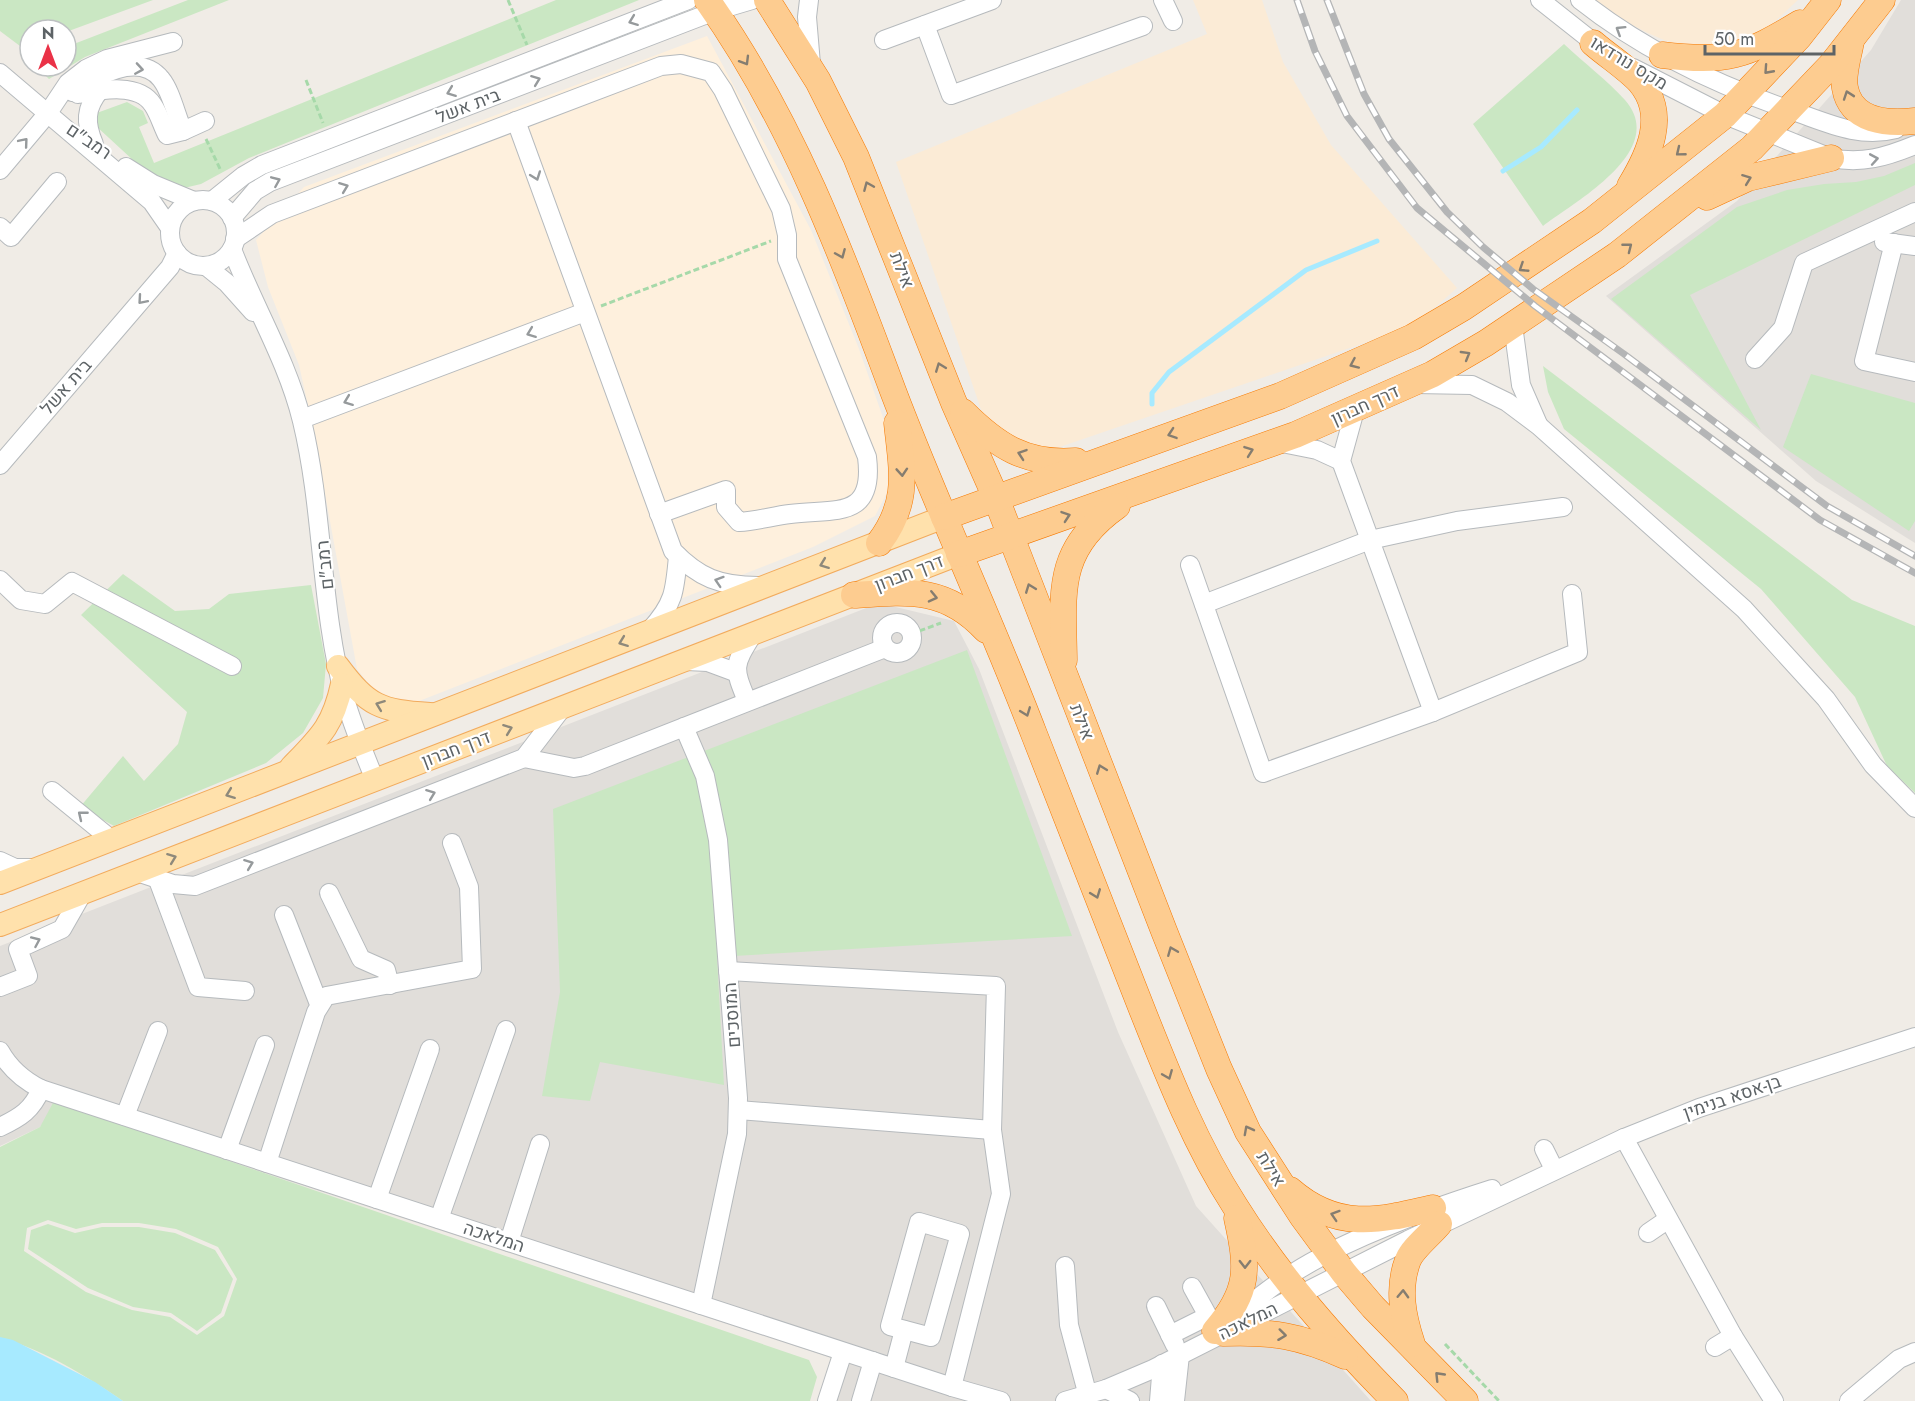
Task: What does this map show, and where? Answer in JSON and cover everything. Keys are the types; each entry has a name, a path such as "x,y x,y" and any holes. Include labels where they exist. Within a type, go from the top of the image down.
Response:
{"highway":[{"name":"אילת","path":"767,0 812,72 856,157 954,403 996,498 1219,1069 1248,1132 1278,1180 1337,1264 1372,1307 1465,1401"},
{"name":"דרך חברון","path":"959,554 1276,442 1355,410 1442,369 1513,325 1617,255 1674,212 1790,110 1852,39 1882,0"},
{"path":"711,5 765,95 818,198 1174,1089 1204,1155 1234,1206 1292,1287 1356,1361 1395,1401"},
{"path":"1662,55 1695,59 1747,53 1823,6"},
{"path":"944,517 1280,396 1413,337 1535,260 1623,196 1725,115 1823,6"},
{"path":"1852,39 1845,88 1851,104 1863,116 1879,121 1915,122"},
{"path":"1593,43 1640,82 1650,97 1654,112 1650,146 1623,196"},
{"path":"1674,212 1748,178 1831,158"},
{"path":"879,543 894,521 902,498 903,478 894,393"},
{"path":"954,403 986,435 1010,450 1037,460 1059,462 1100,459"},
{"path":"1064,675 1064,594 1068,567 1080,542 1095,522 1139,490"},
{"path":"854,595 910,592 938,597 964,608 986,629 1003,658"},
{"path":"1278,1180 1302,1201 1352,1221 1436,1216"},
{"path":"1204,1341 1231,1313 1243,1285 1246,1258 1234,1206"},
{"path":"1414,1350 1403,1317 1402,1290 1408,1259 1436,1216"},
{"path":"1204,1341 1254,1332 1304,1338 1356,1361"}],"main road":[{"path":"0,883 944,517"},
{"name":"דרך חברון","path":"0,925 959,554"},
{"path":"340,675 364,698 382,707 406,712 437,714"},
{"path":"284,773 325,731 336,712 340,675"}],"street":[{"name":"בית אשל","path":"203,201 262,165 688,0"},
{"name":"בית אשל","path":"232,218 255,191 270,183 711,5 752,0"},
{"path":"809,0 807,17 812,72"},
{"path":"885,40 992,0"},
{"path":"1163,0 1173,21"},
{"name":"מקס נורדאו","path":"1540,0 1593,43 1628,66 1725,115"},
{"name":"מקס נורדאו","path":"1580,0 1608,23 1662,55 1744,95"},
{"path":"925,25 951,95 1143,26"},
{"path":"0,170 48,113 68,83 86,69 107,58 173,42"},
{"path":"233,244 232,218 220,205 203,201 178,211 170,228 172,246 177,253 185,261 206,266 225,257 233,244 272,214 661,66 681,64 711,72 723,90 782,209 787,235 787,258 867,457 870,478 865,493 851,507 836,512 791,514 739,522 726,507 726,490 659,514"},
{"path":"48,113 67,96 116,69 138,66 152,71 162,79 196,125 167,135 152,103 142,94 100,90 67,96"},
{"name":"רמב\"ם","path":"0,73 152,202 170,228"},
{"path":"94,144 87,123 87,113 100,90"},
{"path":"1744,95 1846,130 1868,133 1915,122"},
{"name":"רמב\"ם","path":"48,113 153,184 203,201"},
{"path":"1725,115 1831,158 1845,161 1878,159 1915,145"},
{"path":"516,121 672,551 695,573 708,578 733,586 767,586"},
{"path":"0,227 11,237 57,182"},
{"path":"1755,359 1783,328 1804,262 1915,212"},
{"path":"1858,238 1915,246"},
{"path":"1894,243 1864,361 1915,372"},
{"name":"רמב\"ם","path":"233,244 278,348 302,419 318,504 340,675 360,744 375,780"},
{"name":"בית אשל","path":"0,465 170,267 177,253"},
{"name":"רמב\"ם","path":"206,266 227,284 255,314 278,348"},
{"path":"302,419 585,312"},
{"path":"1513,325 1521,385 1539,426"},
{"path":"1411,384 1472,385 1507,402 1539,426 1744,609 1826,699 1874,765 1915,807"},
{"path":"1355,410 1341,461 1433,712"},
{"path":"1276,442 1317,450 1341,461"},
{"path":"1204,604 1370,540 1457,521 1563,507"},
{"path":"648,632 666,612 673,595 678,556"},
{"path":"1190,566 1263,773 1433,712 1578,652 1572,594"},
{"path":"0,580 21,600 45,604 72,582 232,666"},
{"path":"747,701 735,672 741,654 753,634"},
{"path":"524,758 574,768 585,766 885,648"},
{"path":"684,660 708,662 735,672"},
{"path":"137,872 173,885 195,886 524,758 563,707"},
{"name":"המוסכים","path":"684,727 705,776 718,840 738,1110 737,1134 701,1305"},
{"path":"52,791 112,840"},
{"path":"267,1163 319,1004 326,996 472,969 469,886 452,843"},
{"path":"0,861 15,868 38,868"},
{"path":"158,880 198,987 245,991"},
{"path":"329,893 361,959 386,970 390,985"},
{"path":"0,987 28,976 18,949 62,929 82,894"},
{"path":"284,915 319,1004"},
{"path":"728,971 996,986 992,1130 1001,1194 962,1394"},
{"path":"125,1116 158,1030"},
{"path":"439,1219 506,1030"},
{"name":"בן-אסא בנימין","path":"1292,1287 1436,1216 1781,1073 1905,1034"},
{"path":"227,1150 265,1045"},
{"path":"377,1199 430,1049"},
{"name":"המלאכה","path":"0,1051 7,1074 41,1089 873,1361 962,1394 1001,1401"},
{"path":"0,1127 23,1116 34,1106 41,1089"},
{"path":"738,1110 992,1130"},
{"path":"1624,1138 1667,1220 1733,1336 1774,1401"},
{"path":"509,1242 540,1144"},
{"path":"1544,1149 1554,1169"},
{"path":"1648,1233 1667,1220"},
{"path":"919,1222 960,1234 931,1337 904,1330 890,1326 919,1222"},
{"path":"1065,1266 1069,1325 1088,1396"},
{"path":"1170,1335 1208,1316 1192,1287"},
{"name":"המלאכה","path":"1065,1401 1088,1396 1162,1364 1292,1287"},
{"path":"1156,1306 1170,1335"},
{"path":"894,1368 904,1330"},
{"path":"1170,1335 1204,1341 1174,1401"},
{"path":"1715,1347 1733,1336"},
{"path":"827,1401 843,1352"},
{"path":"1849,1401 1899,1359 1915,1352"},
{"path":"861,1401 873,1361"},
{"path":"1159,1401 1162,1364"},
{"path":"1106,1389 1130,1401"}],"path":[{"path":"508,0 533,60"},
{"path":"306,80 330,139"},
{"path":"196,125 221,172"},
{"path":"585,312 787,235"},
{"path":"1445,1344 1499,1401"}],"shaded area":[{"path":"1901,0 1915,0 1915,543 1816,481 1606,296 1737,201 1871,50"},
{"path":"707,36 811,230 859,349 887,429 888,491 875,516 813,547 414,703 382,701 357,669 313,428 299,365 268,287 256,240 304,187"},
{"path":"879,603 954,621 979,669 1118,1032 1196,1206 1371,1401 819,1401 831,1358 56,1105 40,1127 0,1146 0,946"}],"green space":[{"path":"0,0 153,0 78,28 78,18 18,18 18,44 0,31"},
{"path":"188,0 229,0 78,61 78,42"},
{"path":"556,0 639,0 249,158 201,184 184,188 147,173 96,126 94,114 127,102 143,111 148,123 139,127 154,163"},
{"path":"1564,44 1625,100 1635,119 1635,137 1627,155 1613,172 1576,203 1543,226 1473,124"},
{"path":"1915,163 1915,185 1690,295 1761,430 1611,299 1737,207 1787,190 1856,182 1884,176"},
{"path":"1543,366 1852,600 1915,626 1915,793 1887,766 1855,697 1761,589 1564,429 1548,392"},
{"path":"1811,374 1915,403 1915,521 1909,531 1783,447"},
{"path":"123,574 175,611 209,609 229,594 311,585 326,664 323,698 303,733 266,763 114,826 80,807 123,756 144,781 178,744 187,712 81,615"},
{"path":"967,650 1072,936 717,957 724,1085 600,1062 590,1101 542,1096 560,992 553,809"},
{"path":"54,1101 809,1360 817,1377 810,1401 123,1401 48,1356 0,1338 0,1147 40,1127","holes":["48,1220 76,1229 102,1223 139,1223 176,1229 218,1247 237,1279 224,1316 197,1335 170,1317 132,1310 86,1292 24,1251 27,1228"]},
{"path":"48,1224 75,1233 102,1227 139,1227 175,1233 215,1250 233,1279 221,1313 197,1331 171,1313 133,1307 88,1288 28,1249 31,1230"}],"sand":[{"path":"1193,0 1262,0 1283,62 1331,145 1457,288 1414,326 1045,452 985,421 896,162 1207,34"},
{"path":"1594,0 1798,0 1756,36 1739,44 1701,49 1662,39 1644,31"}],"water":[{"path":"0,1337 13,1340 95,1382 123,1401 0,1401"}],"waterway":[{"path":"1503,171 1541,147 1577,110"},
{"path":"1152,404 1152,393 1169,372 1306,270 1377,241"}],"railway":[{"path":"1297,0 1315,51 1347,116 1417,208 1535,306 1820,520 1915,573"},
{"path":"1327,0 1364,94 1389,139 1447,212 1483,247 1533,289 1827,506 1915,556"}]}
